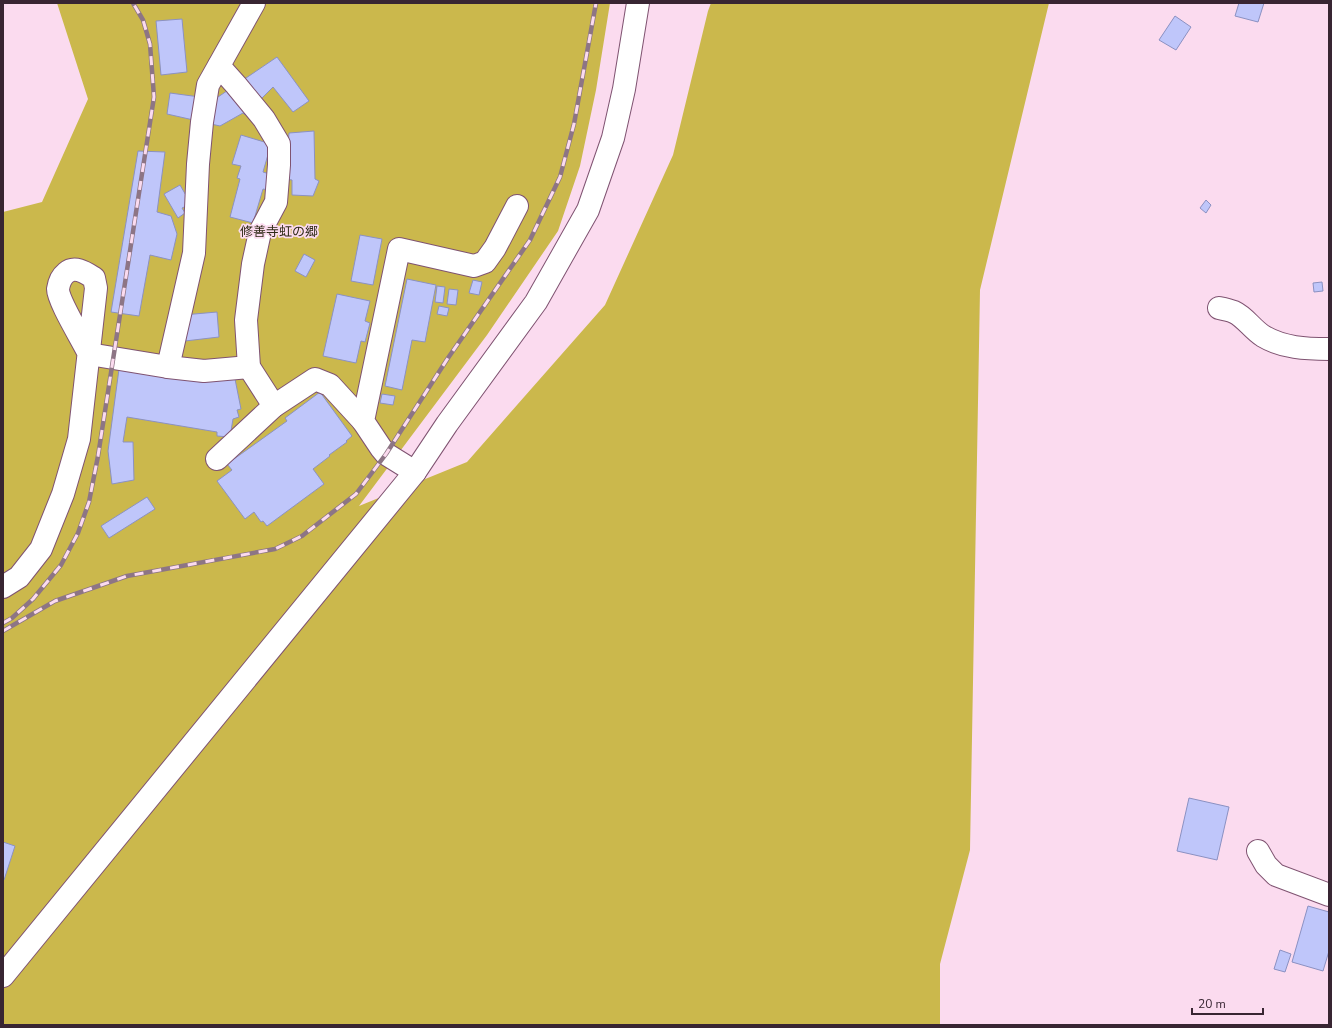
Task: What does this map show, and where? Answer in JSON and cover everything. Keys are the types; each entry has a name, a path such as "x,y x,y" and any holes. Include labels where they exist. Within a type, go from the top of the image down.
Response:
{"street":[{"path":"168,367 194,253 198,164 204,107 208,85 254,3"},
{"path":"3,976 415,472 447,424 536,302 588,210 613,138 624,89 638,3"},
{"path":"219,66 264,119 279,144 276,202 260,232 248,295 246,320 249,367 274,406"},
{"path":"363,421 399,249 474,266 485,262 495,248 518,206"},
{"path":"1219,308 1234,312 1262,335 1277,343 1307,349 1329,349"},
{"path":"3,587 19,577 41,549 63,494 80,439 89,354 168,367 204,371 249,367"},
{"path":"217,459 274,406 315,379 330,385 363,421 386,454 415,472"},
{"path":"1258,851 1266,865 1276,876 1329,895"}],"green space":[{"name":"修善寺虹の郷","path":"57,3 610,3 596,90 580,166 558,231 487,335 359,506 467,462 605,305 673,155 711,3 1049,3 980,290 970,850 940,964 940,1025 3,1025 3,212 42,202 88,99"}],"building":[{"path":"1239,3 1264,3 1258,22 1235,16"},
{"path":"1175,16 1191,27 1176,50 1159,40"},
{"path":"182,19 187,72 161,75 156,21"},
{"path":"277,57 309,101 293,112 273,87 245,115 243,113 220,126 167,114 170,93 215,99"},
{"path":"314,131 315,179 319,181 313,196 292,195 292,180 285,179 289,133"},
{"path":"241,135 271,144 263,172 273,175 268,190 263,189 253,223 230,217 240,179 237,178 241,166 232,164"},
{"path":"138,151 165,152 157,212 171,216 177,234 171,260 150,255 139,316 111,312"},
{"path":"180,185 191,204 182,208 185,213 178,218 164,194"},
{"path":"1206,200 1211,205 1206,213 1200,208"},
{"path":"360,235 382,239 373,285 351,281"},
{"path":"304,254 315,260 306,277 295,271"},
{"path":"407,279 436,285 425,342 412,340 402,390 385,386"},
{"path":"473,280 482,282 479,295 469,293"},
{"path":"1322,282 1323,291 1314,292 1313,283"},
{"path":"437,286 445,287 443,303 435,302"},
{"path":"449,289 458,290 456,305 447,304"},
{"path":"337,294 370,301 365,321 370,323 365,342 361,341 356,363 323,356"},
{"path":"439,306 449,308 447,316 437,314"},
{"path":"217,312 219,337 185,341 183,315"},
{"path":"119,369 201,382 235,379 241,409 237,410 239,417 233,419 230,437 217,436 217,432 127,417 123,442 133,442 134,480 112,484 108,451"},
{"path":"320,392 352,436 346,441 347,442 313,469 324,484 267,526 263,521 261,522 254,512 245,519 217,481 232,470 227,464 287,421 285,418"},
{"path":"382,394 395,396 393,405 380,403"},
{"path":"147,497 155,509 109,538 101,526"},
{"path":"1189,798 1229,807 1217,860 1177,851"},
{"path":"3,842 15,846 4,880 3,880"},
{"path":"1308,906 1329,912 1329,951 1323,971 1292,962"},
{"path":"1280,950 1291,954 1285,972 1274,969"}],"railway":[{"path":"3,623 12,618 33,599 61,565 78,533 89,502 98,456 154,97 150,44 143,20 133,3"},
{"path":"3,631 55,601 127,576 275,549 302,536 356,494 386,454 448,358 530,240 560,177 574,124 596,3"}]}
